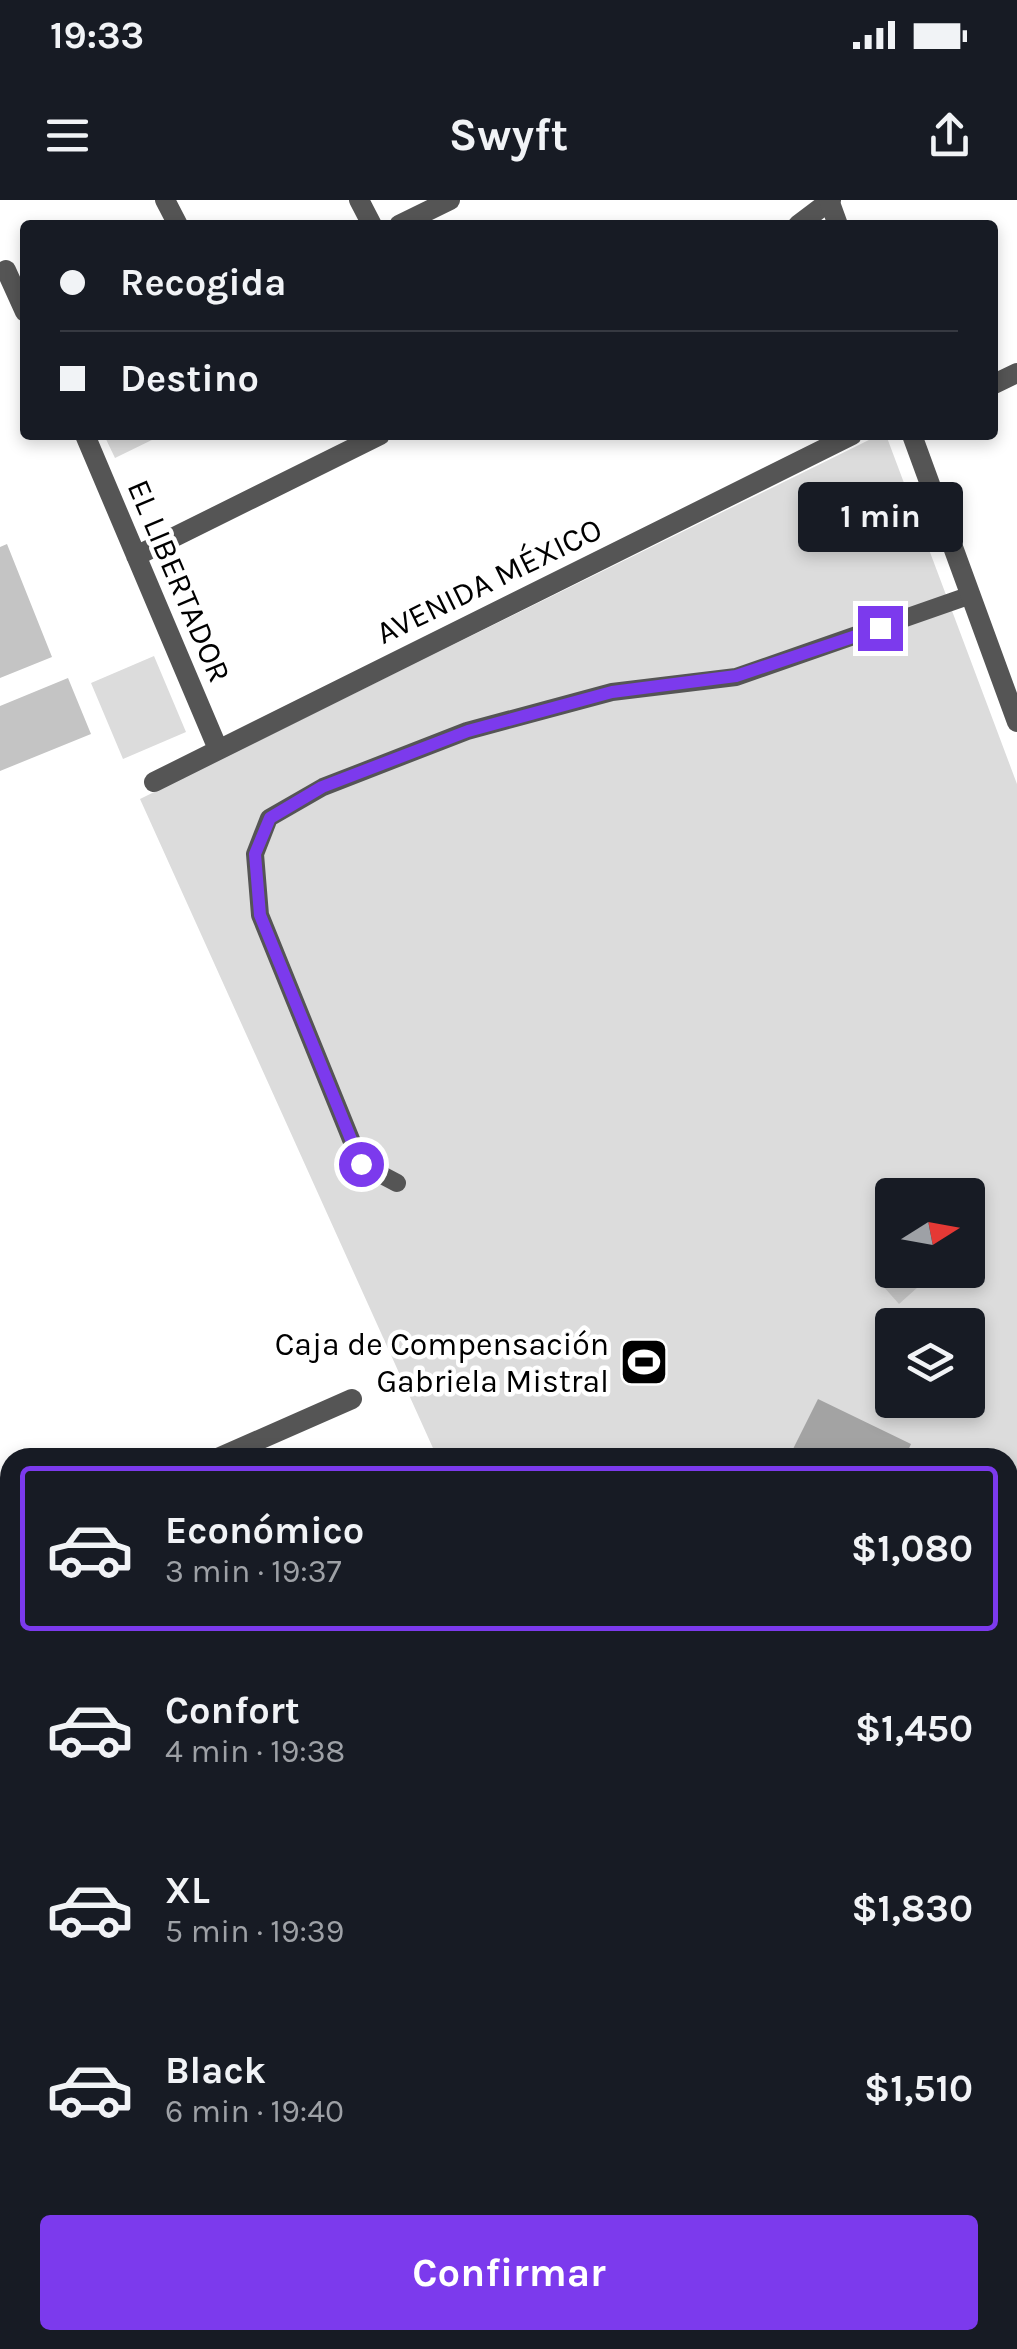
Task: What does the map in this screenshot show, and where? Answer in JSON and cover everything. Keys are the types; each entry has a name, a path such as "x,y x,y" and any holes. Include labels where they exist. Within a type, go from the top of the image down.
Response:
{"street":[{"path":"410,220 450,200"},
{"path":"805,220 830,201"},
{"path":"6,270 20,301"},
{"name":"EL LIBERTADOR","path":"87,440 218,749"},
{"path":"136,556 370,440"},
{"name":"AVENIDA MÉXICO","path":"154,782 842,440"},
{"path":"914,440 1017,722"},
{"path":"241,1448 352,1399"}],"lane":[{"path":"397,1182 361,1164 260,915 255,854 270,818 322,787 468,731 612,692 736,676 970,595"}],"shaded area":[{"path":"106,440 152,440 115,458"},
{"name":"Caja de Compensación Gabriela Mistral","path":"869,440 888,440 1017,784 1017,1448 433,1448 140,799"},
{"path":"154,656 186,732 123,759 91,683"},
{"path":"818,1399 911,1444 909,1448 794,1448"}],"building":[{"path":"7,544 52,657 0,678 0,547"},
{"path":"68,678 91,734 0,771 0,706"},
{"path":"885,1288 917,1288 899,1304"}],"place":[{"name":"Caja de Compensación Gabriela Mistral","path":"644,1362"}],"route":[{"path":"361,1164 260,915 255,854 270,818 322,787 468,731 612,692 736,676 880,628"}]}
